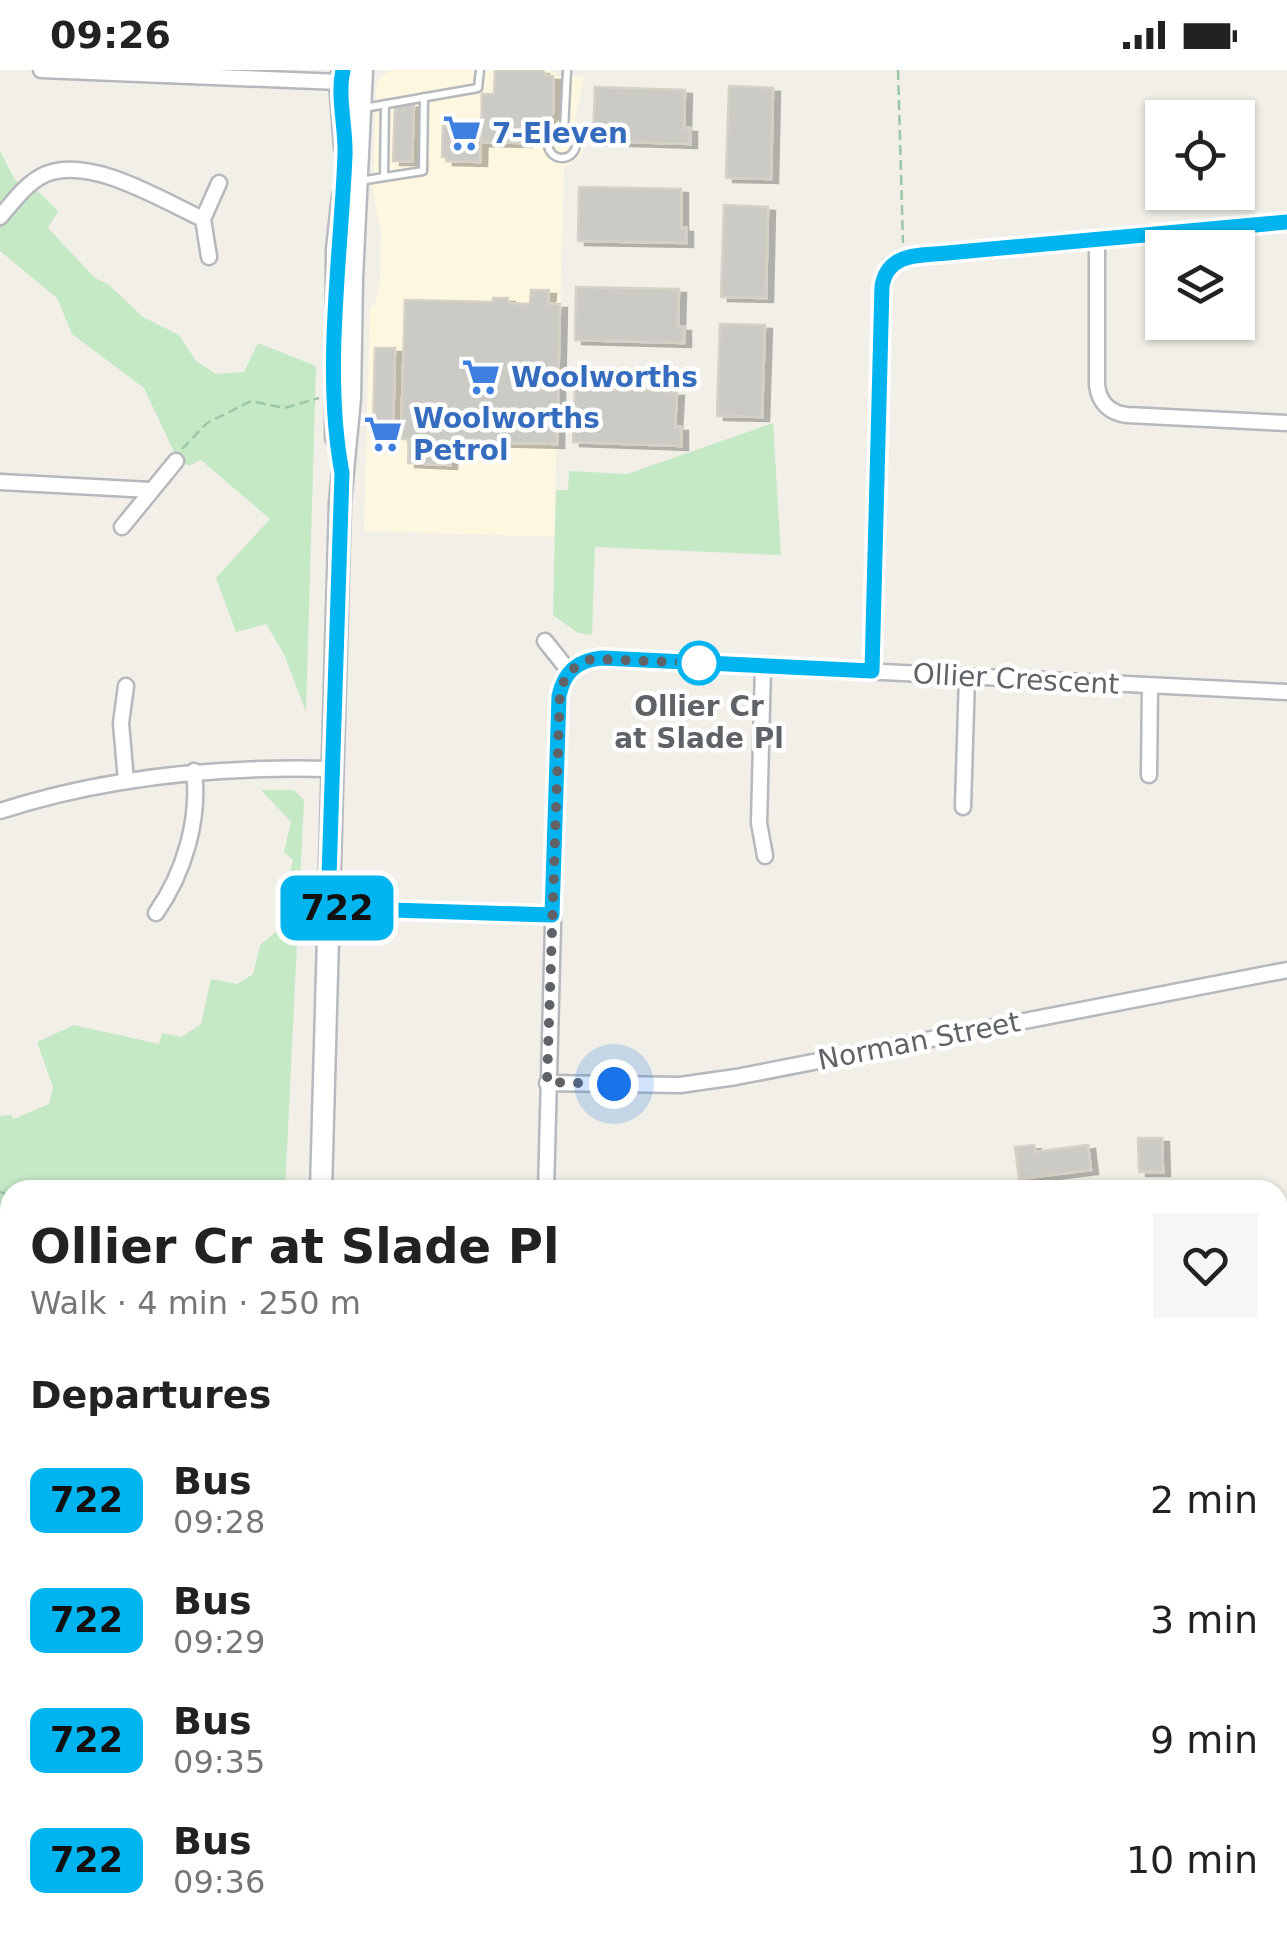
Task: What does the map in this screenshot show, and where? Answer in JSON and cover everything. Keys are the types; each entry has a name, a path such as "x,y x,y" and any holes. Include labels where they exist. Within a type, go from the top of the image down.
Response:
{"street":[{"path":"42,70 342,76 346,128 338,249 335,398 342,473"},
{"path":"321,1180 342,473 349,412 362,70"},
{"path":"0,217 26,188 46,174 75,170 110,176 203,219"},
{"path":"209,257 203,219 219,183"},
{"path":"872,671 882,286 893,260 1287,222"},
{"path":"1097,238 1096,385 1100,411 1128,416 1287,423"},
{"path":"122,527 176,462"},
{"path":"0,482 151,490"},
{"path":"545,642 569,671 559,696 546,1180"},
{"name":"Ollier Crescent","path":"569,671 581,662 602,658 1287,692"},
{"path":"763,666 759,823 765,856"},
{"path":"964,807 967,676"},
{"path":"126,686 121,723 126,781"},
{"path":"1149,776 1150,686"},
{"path":"0,811 126,781 194,771 332,769"},
{"path":"156,912 176,885 193,820 194,771"},
{"path":"328,908 552,915"},
{"name":"Norman Street","path":"547,1082 680,1085 736,1077 1287,970"}],"lane":[{"path":"360,108 478,88 480,70"},
{"path":"564,130 568,70"},
{"path":"356,182 423,171 424,97"},
{"path":"384,177 385,104"},
{"path":"564,130 572,134 576,143 574,152 562,159 549,152 547,143 551,134 564,130"}],"path":[{"path":"893,260 898,70"},
{"path":"176,462 194,436 224,412 252,401 284,408 310,398 326,398"}],"shaded area":[{"path":"392,70 550,70 558,76 584,77 575,120 583,149 581,156 564,167 554,537 364,531 370,308 376,303 380,283 381,231 373,194 376,89 380,77"}],"green space":[{"path":"0,151 15,180 39,192 58,211 48,228 95,278 109,285 143,317 179,335 196,361 216,374 244,372 258,343 316,366 306,712 284,654 266,624 236,632 216,578 270,519 201,460 188,466 174,452 144,388 72,334 57,298 0,251"},
{"path":"773,423 781,555 595,547 592,635 578,633 553,615 556,490 568,490 569,471 627,474"},
{"path":"261,790 294,790 304,800 285,1180 0,1180 0,1116 11,1115 14,1119 49,1104 53,1087 37,1042 74,1025 159,1044 162,1033 181,1037 201,1024 211,979 237,984 253,974 260,945 277,931 293,860 284,852 291,822"}],"building":[{"path":"495,70 542,70 553,76 553,113 525,143 481,142 482,94 494,94"},
{"path":"729,86 773,88 771,179 726,178"},
{"path":"595,87 685,90 684,128 690,128 690,144 593,141"},
{"path":"395,103 414,104 412,161 393,161"},
{"name":"7-Eleven","path":"448,121 481,122 480,162 446,161 442,157 443,125 448,125"},
{"path":"579,187 681,189 681,228 686,228 686,243 578,241"},
{"path":"724,205 768,207 766,298 721,297"},
{"path":"576,287 679,289 678,327 684,327 684,343 575,340"},
{"name":"Woolworths","path":"531,290 549,290 548,304 560,304 557,444 451,441 450,465 408,463 409,439 401,439 405,300 493,302 493,298 508,298 508,303 530,304"},
{"path":"720,324 765,325 762,417 717,416"},
{"path":"375,348 395,348 393,433 373,432"},
{"path":"575,388 677,392 675,427 681,427 681,446 573,442"},
{"path":"1138,1138 1162,1138 1163,1172 1139,1172"},
{"path":"1034,1145 1035,1152 1088,1145 1091,1170 1019,1179 1015,1147"}],"bus line":[{"name":"722","path":"343,70 340,82 346,128 338,249 335,398 342,473 328,908 552,915 559,696 565,676 581,662 602,658 872,671 882,286 886,271 896,260 1287,222"}],"place":[{"name":"7-Eleven","path":"462,133"},
{"name":"Woolworths","path":"481,377"},
{"name":"Woolworths Petrol","path":"383,434"},
{"name":"Ollier Cr at Slade Pl","path":"699,663"}],"route":[{"path":"614,1084 547,1082 560,690 569,671 591,659 699,663"}]}
